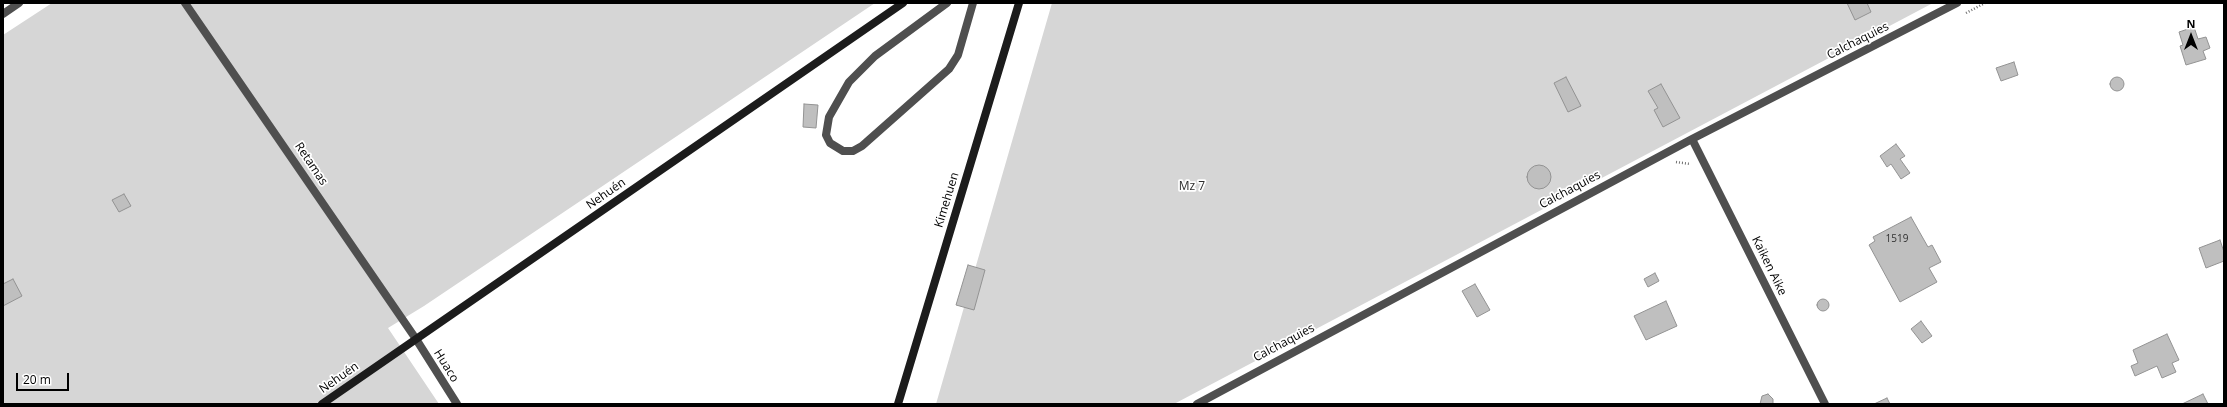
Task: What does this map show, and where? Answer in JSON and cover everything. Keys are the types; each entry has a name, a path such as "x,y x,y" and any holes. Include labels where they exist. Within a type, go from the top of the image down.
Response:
{"street":[{"path":"3,14 19,3"},
{"name":"Retamas","path":"185,3 416,340"},
{"name":"Nehuén","path":"322,404 902,3"},
{"path":"947,3 875,56 849,82 829,118 826,135 830,143 843,151 854,151 862,146 949,69 958,55 974,3"},
{"name":"Kimehuen","path":"898,404 1019,3"},
{"name":"Calchaquies","path":"1197,404 1692,139 1957,3"},
{"name":"Kaiken Aike","path":"1692,139 1824,404"},
{"name":"Huaco","path":"416,340 457,404"}],"path":[{"path":"1964,14 1985,3"},
{"path":"1671,162 1690,164 1692,168"}],"green space":[{"path":"52,3 875,3 424,306 388,328 439,404 3,404 3,35"},
{"name":"Mz 7","path":"1052,3 1933,3 1174,404 936,404"}],"building":[{"path":"1847,3 1867,3 1871,12 1855,20"},
{"path":"2194,27 2198,39 2206,37 2210,48 2203,51 2206,59 2186,65 2180,46 2183,45 2179,32"},
{"path":"2014,62 2018,75 2001,81 1996,68"},
{"path":"1566,77 1581,106 1568,112 1554,83"},
{"path":"2117,77 2122,79 2124,84 2122,89 2117,91 2112,89 2110,84 2112,79"},
{"path":"1661,84 1680,118 1663,127 1654,110 1658,108 1648,91"},
{"path":"804,104 818,105 816,128 803,127"},
{"path":"1896,144 1905,156 1900,159 1910,173 1901,179 1891,164 1887,167 1880,156"},
{"path":"1539,165 1548,168 1551,177 1548,186 1539,189 1530,186 1527,177 1530,168"},
{"path":"124,194 131,206 119,212 112,200"},
{"path":"1911,217 1928,247 1932,245 1941,262 1929,268 1937,282 1900,302 1869,245 1875,241 1873,237"},
{"path":"2220,240 2224,252 2224,261 2206,268 2199,248"},
{"path":"968,265 985,270 974,310 956,305"},
{"path":"1655,273 1659,281 1648,287 1644,279"},
{"path":"13,279 22,296 3,306 3,284"},
{"path":"1475,284 1490,310 1477,317 1462,291"},
{"path":"1821,299 1825,299 1829,305 1825,311 1821,311 1817,307 1817,303"},
{"path":"1666,301 1677,326 1646,340 1634,316"},
{"path":"1921,321 1932,336 1922,343 1911,329"},
{"path":"2167,334 2179,360 2172,363 2176,372 2162,378 2157,366 2135,376 2131,366 2138,363 2133,350"},
{"path":"1768,394 1773,399 1773,404 1760,404 1762,396"},
{"path":"2203,394 2208,404 2182,404"},
{"path":"1887,398 1890,404 1874,404"}]}
